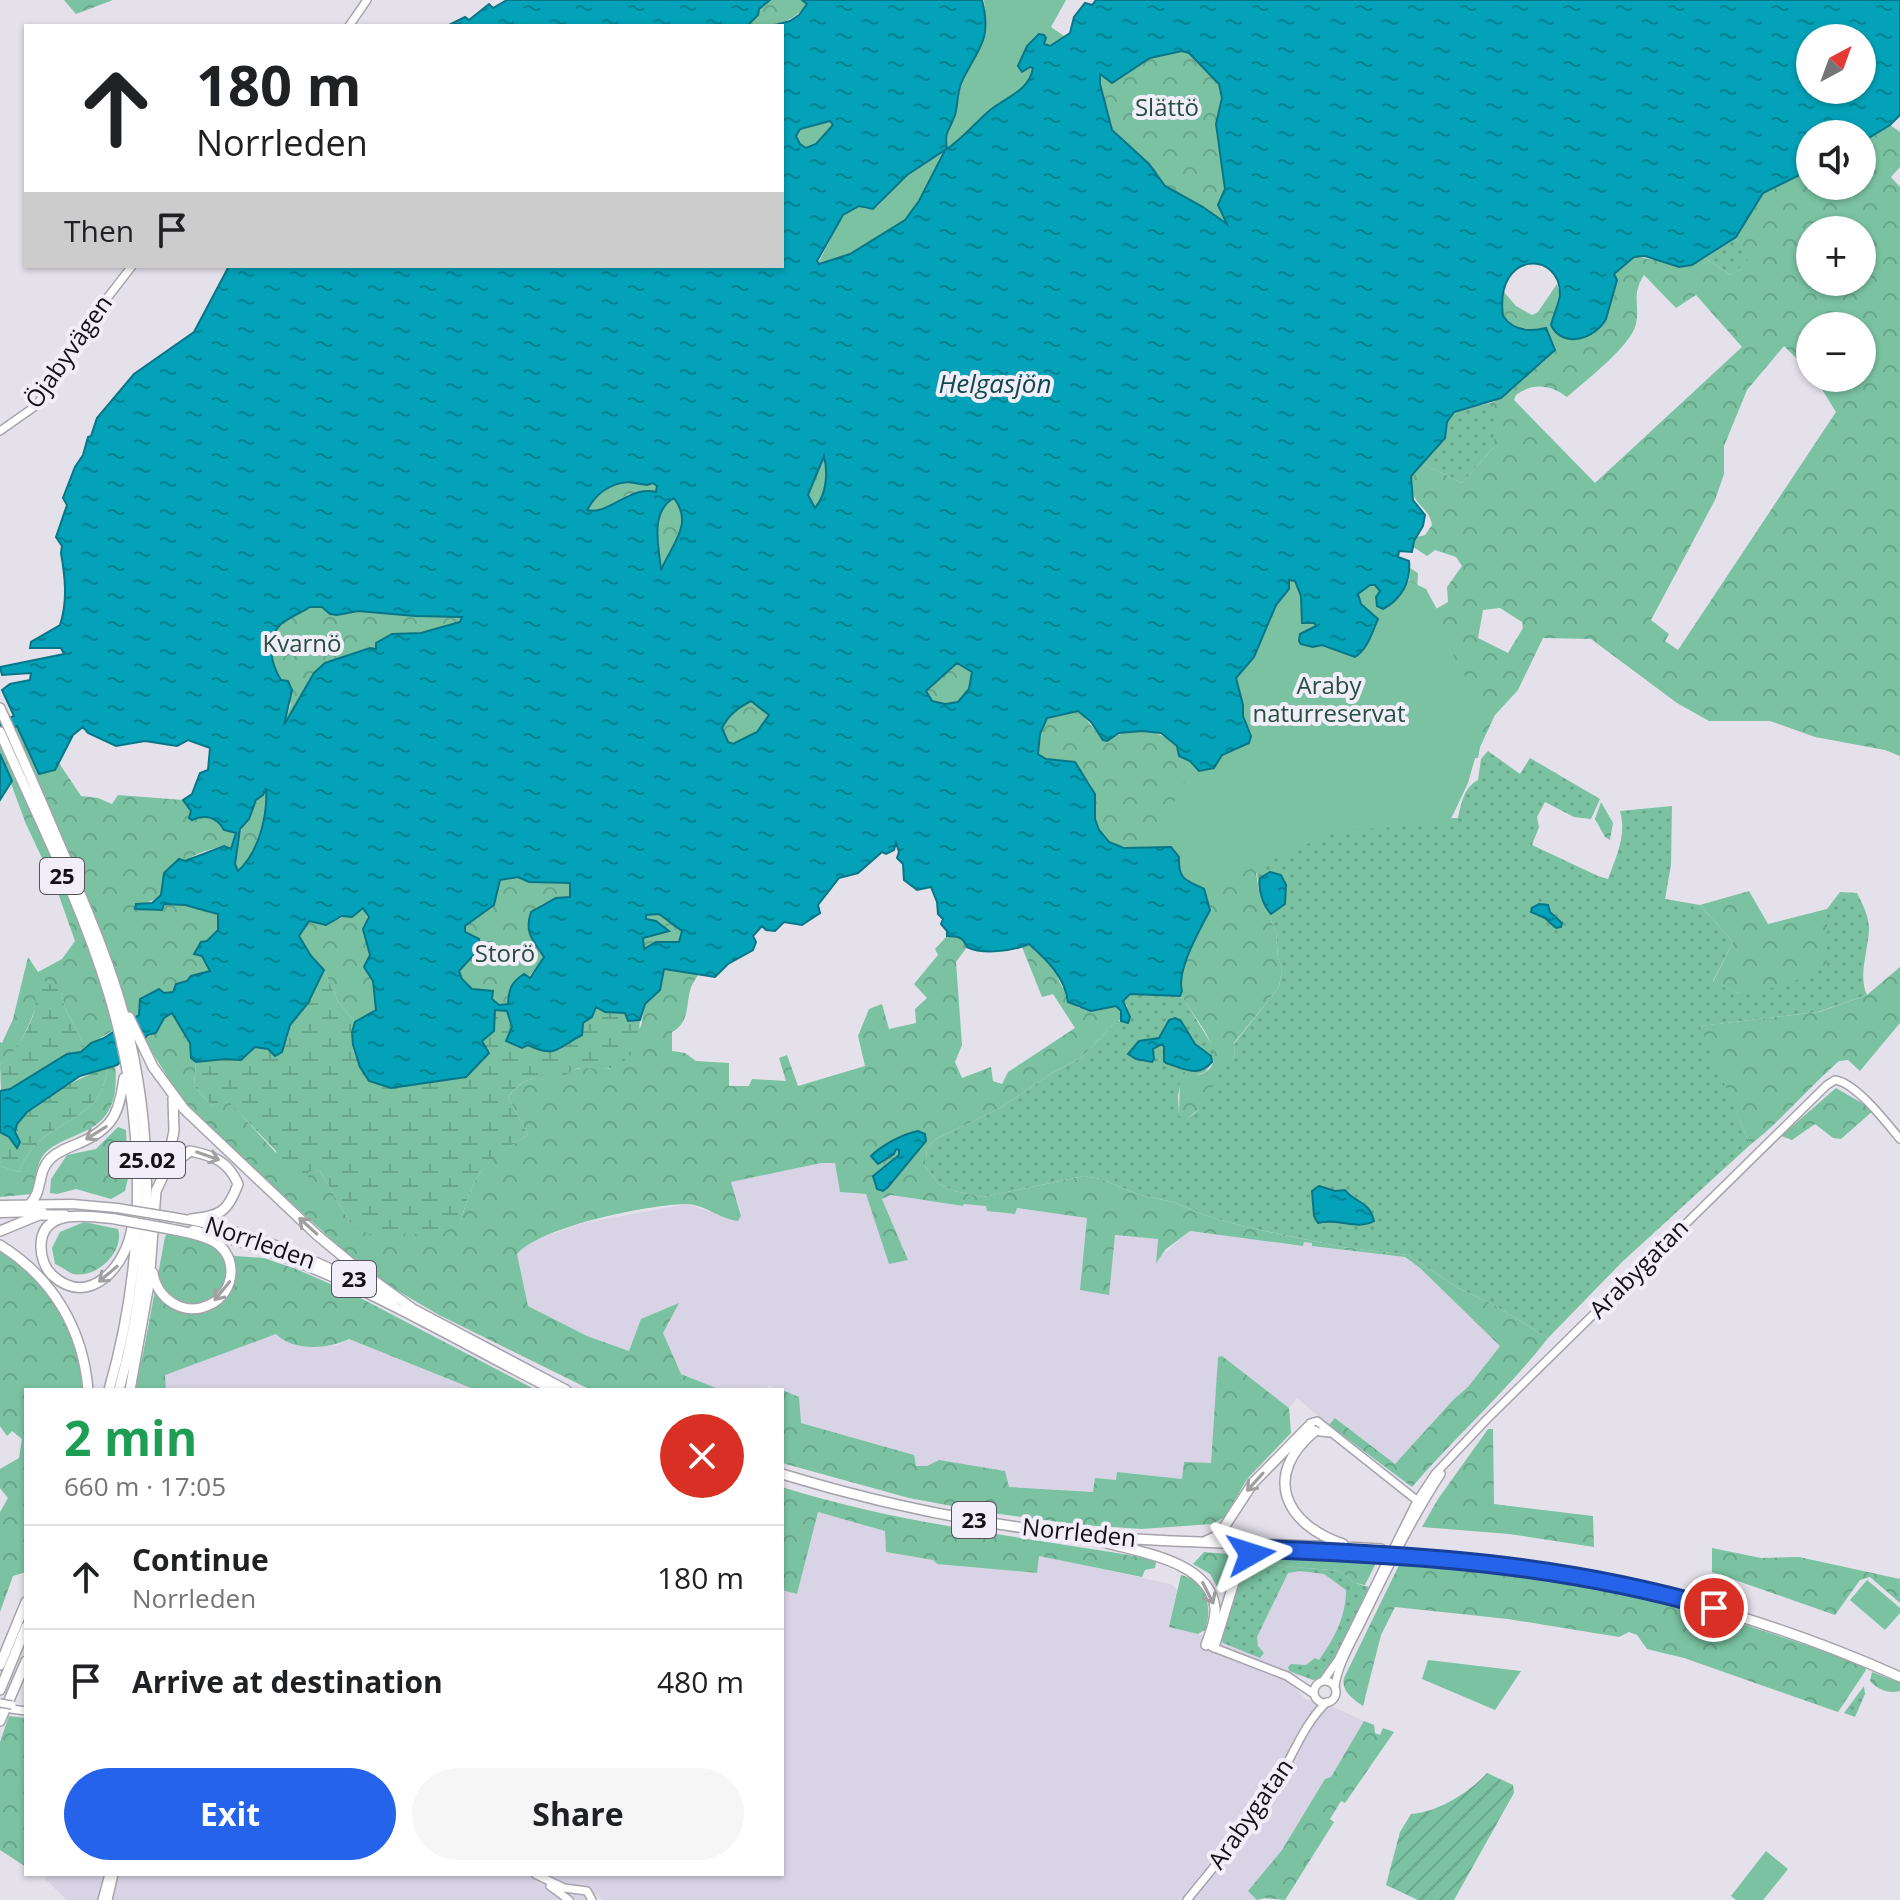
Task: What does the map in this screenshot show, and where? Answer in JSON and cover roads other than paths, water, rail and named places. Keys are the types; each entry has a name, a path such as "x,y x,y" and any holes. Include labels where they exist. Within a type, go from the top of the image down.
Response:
{"highway":[{"name":"25","path":"2,712 5,734 122,1015 172,1095 199,1125 317,1235 413,1309"},
{"name":"25","path":"5,734 91,918 115,984"},
{"name":"25.02","path":"115,984 133,1053 141,1102 147,1177 144,1268 130,1352 120,1388"},
{"name":"25","path":"79,1215 57,1220 44,1231 40,1245 48,1270 64,1282 78,1286 107,1277 121,1261 131,1236 138,1204 136,1144 122,1015"},
{"path":"30,1204 37,1195 41,1174 49,1160 96,1135 112,1121 121,1099 126,1064"},
{"path":"130,1388 149,1284 156,1191 166,1170 174,1131 172,1095"},
{"path":"166,1170 190,1151 212,1155 231,1168 238,1184 231,1203 214,1216 191,1219"},
{"name":"25.02","path":"109,1388 131,1292 138,1204"},
{"path":"0,1231 39,1215 116,1214 198,1231"},
{"path":"151,1259 153,1278 160,1293 185,1309 208,1306 226,1292 232,1264 222,1247 211,1239 172,1225"},
{"path":"0,1245 30,1267 49,1286 64,1308 81,1348 88,1388"},
{"name":"Norrleden","path":"413,1309 562,1388"},
{"path":"1201,1542 1219,1535 1253,1483 1314,1428"},
{"path":"1314,1428 1291,1460 1286,1478 1289,1501 1309,1529 1354,1547"},
{"name":"Norrleden","path":"784,1477 978,1521 1103,1536 1354,1547 1379,1551"},
{"name":"Norrleden","path":"784,1478 855,1500 935,1518 1103,1542 1379,1551"},
{"path":"1103,1542 1176,1565 1204,1583 1215,1611 1210,1646"},
{"path":"1210,1646 1238,1569 1245,1558 1264,1549"},
{"name":"23","path":"1379,1551 1557,1567 1681,1594 1790,1627 1900,1674"},
{"path":"0,1664 24,1607"},
{"path":"0,1690 24,1632"},
{"path":"0,1721 24,1666"}],"main road":[{"path":"0,1205 30,1204 116,1214"},
{"path":"0,1213 79,1215"},
{"name":"23","path":"116,1214 172,1225"},
{"name":"Norrleden","path":"172,1225 191,1219 303,1255 413,1309"},
{"name":"Norrleden","path":"198,1231 253,1245 303,1264 549,1388"}],"street":[{"path":"350,24 367,0"},
{"name":"Öjabyvägen","path":"0,431 37,405 88,323 130,268"},
{"name":"Arabygatan","path":"1320,1682 1338,1660 1419,1502 1453,1456 1827,1085 1835,1080 1844,1082 1900,1139"},
{"path":"1314,1428 1330,1433 1419,1502"},
{"name":"Arabygatan","path":"1335,1686 1346,1654 1419,1502"},
{"path":"1210,1646 1287,1676 1330,1682 1335,1686 1335,1697 1327,1702 1320,1701 1287,1676"},
{"path":"1315,1695 1320,1682"},
{"name":"Arabygatan","path":"1309,1724 1315,1695"},
{"name":"Arabygatan","path":"1187,1900 1241,1834 1265,1800 1309,1724 1327,1702"},
{"path":"0,1705 24,1709"},
{"path":"105,1900 111,1876"},
{"path":"536,1876 569,1900 576,1891"},
{"path":"537,1876 564,1888 587,1891 592,1900"}],"water":[{"path":"507,0 770,0 749,24 451,24 465,17 469,20 489,4 493,8"},
{"name":"Helgasjön","path":"802,0 982,0 984,36 960,88 947,135 947,149 989,111 1027,83 1033,68 1022,72 1018,66 1027,46 1039,34 1046,38 1044,44 1050,46 1070,33 1074,17 1085,3 1092,5 1096,0 1900,0 1900,115 1876,134 1876,120 1796,120 1796,177 1763,193 1736,237 1692,265 1679,267 1645,256 1634,257 1614,274 1617,280 1606,319 1587,336 1563,337 1551,325 1560,295 1557,280 1550,270 1540,264 1517,268 1508,279 1503,294 1503,316 1522,329 1546,328 1555,350 1501,398 1454,412 1447,422 1445,438 1411,476 1413,500 1425,515 1412,552 1399,551 1398,557 1409,561 1407,582 1400,595 1383,609 1377,606 1376,597 1380,591 1375,585 1358,594 1361,604 1378,619 1359,654 1355,657 1322,645 1313,647 1301,644 1300,634 1316,626 1314,623 1302,623 1301,596 1295,581 1289,580 1289,589 1276,605 1254,657 1236,678 1243,716 1251,736 1249,743 1222,755 1214,768 1199,771 1190,761 1179,756 1177,746 1161,733 1119,733 1107,741 1078,711 1047,718 1040,734 1038,754 1046,759 1075,762 1095,794 1095,819 1109,842 1124,848 1171,847 1179,857 1184,878 1204,889 1210,910 1182,972 1180,996 1130,994 1123,1001 1130,1017 1128,1023 1121,1021 1121,1011 1116,1006 1091,1011 1068,1002 1059,977 1029,944 1015,949 981,951 967,947 960,938 947,936 931,887 917,890 904,880 903,864 897,858 896,843 894,850 886,854 882,852 858,873 839,878 818,905 820,913 802,925 784,922 775,931 762,926 753,936 756,942 753,950 728,964 715,977 664,969 660,990 645,1004 640,1020 628,1021 625,1013 605,1012 596,1007 592,1017 583,1023 582,1035 556,1050 545,1051 528,1045 522,1048 506,1041 512,1027 507,1011 495,1010 494,1031 482,1041 489,1053 466,1077 391,1088 369,1081 360,1067 353,1045 355,1022 376,1010 373,981 364,967 370,955 363,929 369,917 363,908 352,917 342,916 326,925 309,921 299,936 324,970 308,1003 290,1025 282,1052 275,1056 268,1049 255,1047 241,1060 196,1062 191,1058 190,1043 172,1013 164,1018 156,1033 148,1035 117,1065 80,1076 27,1112 17,1124 15,1132 20,1142 17,1148 9,1137 0,1132 0,1091 10,1089 67,1054 81,1052 139,1015 140,999 159,989 164,993 173,992 176,984 210,971 202,956 194,954 201,942 207,941 218,930 218,914 185,905 164,904 162,910 135,909 136,904 152,903 161,895 164,873 179,859 185,861 224,846 231,849 236,833 224,830 210,818 192,820 189,818 191,811 183,800 192,794 200,773 208,770 210,748 188,740 177,746 145,741 116,746 88,733 83,727 73,735 55,770 39,774 17,726 0,733 0,721 14,716 2,690 10,684 30,680 31,673 2,675 0,667 64,654 61,648 30,648 31,642 60,625 65,589 62,546 56,537 67,505 63,498 97,418 134,374 194,332 228,268 784,268 784,24 779,24 790,21 807,4","holes":["1182,51 1189,53 1219,84 1222,98 1216,124 1225,189 1218,205 1227,224 1165,186 1149,164 1112,130 1100,74 1112,83 1150,58","830,121 833,125 816,144 806,148 796,136 800,129","945,150 919,201 905,220 850,254 819,264 817,261 843,215 859,206 873,209 907,175","824,456 826,483 815,508 808,495","628,482 653,483 657,486 656,492 637,493 603,509 587,510 594,499 614,485","674,498 680,507 682,525 661,570 657,531 666,504","310,607 322,607 330,614 337,615 358,611 462,617 460,622 421,633 392,634 376,643 376,649 370,648 325,663 314,673 284,725 292,690 288,681 281,680 277,674 271,652 273,637 288,619","957,663 972,672 969,689 958,702 945,704 932,701 926,691","751,701 769,715 757,732 733,744 728,742 722,728 742,706","266,788 261,832 252,854 238,871 235,864 240,829 249,819 256,800","518,877 529,882 570,883 570,897 556,898 531,912 529,931 544,957 530,978 524,974 513,983 508,1004 499,1005 492,999 493,991 472,989 462,979 459,971 480,948 479,939 465,932 465,926 494,905 500,880","659,914 682,931 679,942 656,942 644,949 643,938 669,931 656,921 646,919 646,915"]},
{"path":"0,754 12,781 0,800"},
{"path":"1270,872 1281,875 1286,885 1285,904 1271,914 1262,897 1260,883 1260,878"},
{"path":"1539,904 1548,905 1550,912 1562,923 1561,927 1556,928 1545,918 1531,912"},
{"path":"1175,1018 1181,1021 1195,1044 1211,1056 1212,1062 1207,1067 1191,1071 1166,1063 1162,1044 1153,1049 1152,1062 1128,1054 1139,1041 1159,1038 1169,1020"},
{"path":"918,1131 925,1134 926,1141 888,1187 883,1191 877,1189 873,1176 899,1155 899,1150 896,1149 894,1154 878,1164 871,1156 893,1140"},
{"path":"1319,1186 1335,1191 1345,1190 1369,1209 1374,1221 1360,1225 1318,1223 1314,1216 1312,1191"}],"park label":[{"name":"Slättö","path":"1167,108"},
{"name":"Kvarnö","path":"302,644"},
{"name":"Araby naturreservat","path":"1329,700"},
{"name":"Storö","path":"505,954"}]}
